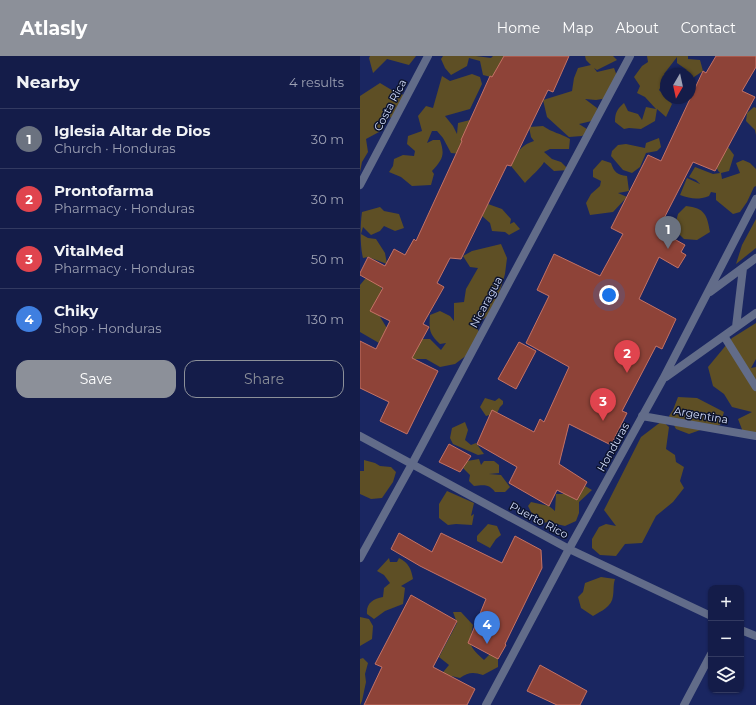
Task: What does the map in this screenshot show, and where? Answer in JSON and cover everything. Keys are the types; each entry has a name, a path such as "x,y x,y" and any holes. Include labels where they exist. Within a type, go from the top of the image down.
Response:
{"street":[{"name":"Costa Rica","path":"360,185 428,56"},
{"name":"Nicaragua","path":"360,558 412,464 630,56"},
{"name":"Honduras","path":"486,705 569,549 663,379 756,199"},
{"path":"708,294 756,258"},
{"path":"736,327 743,268"},
{"path":"663,379 756,313"},
{"path":"724,336 756,387"},
{"name":"Argentina","path":"642,416 756,436"},
{"name":"Puerto Rico","path":"360,436 569,549 708,615"},
{"path":"744,631 756,636"},
{"path":"684,705 709,657"}],"shaded area":[{"path":"370,56 416,56 409,65 387,59 373,73 369,58"},
{"path":"443,56 476,56 491,58 493,56 506,56 495,78 483,75 480,61 469,58 467,66 451,75 445,68 441,59"},
{"path":"585,56 613,56 617,60 597,70 594,68 597,72 614,68 618,79 608,98 596,100 585,99 597,108 596,120 579,124 590,131 582,136 569,137 547,117 543,100 572,91 574,78 578,68 591,65 586,60"},
{"path":"647,56 688,56 688,59 700,60 703,71 696,76 696,68 684,68 677,63 677,57 669,68 660,68 660,104 672,104 666,117 657,109 655,121 641,129 624,129 615,122 615,116 617,111 624,103 628,111 638,114 642,120 646,107 656,109 645,97 637,93 640,86 634,77 642,66 648,62"},
{"path":"472,74 480,77 482,84 470,109 445,116 457,134 458,123 470,120 471,133 461,154 451,153 443,138 437,131 432,131 427,143 433,140 440,140 443,153 441,160 432,171 434,174 431,185 412,186 401,177 389,172 393,166 394,159 403,155 414,156 415,151 407,144 408,136 422,131 418,116 426,106 433,108 442,76 450,81"},
{"path":"380,83 395,92 407,96 394,117 383,119 379,132 366,139 368,152 362,162 360,172 360,96"},
{"path":"754,107 756,108 756,135 755,130 746,121 747,113"},
{"path":"543,126 570,139 569,149 550,149 544,152 552,159 561,162 569,170 554,171 544,162 525,183 511,166 522,148 534,141 531,137 529,127"},
{"path":"659,138 661,147 657,151 646,153 640,167 632,173 623,170 611,156 612,151 618,145 626,144 645,148 646,143"},
{"path":"728,147 734,155 729,171 721,173 722,179 740,173 736,163 743,160 750,163 756,169 756,186 740,212 733,214 716,200 716,193 711,192 709,196 698,198 680,195 687,178 700,184 696,180 689,177 695,167 713,174 720,173 717,169 716,162"},
{"path":"602,160 611,163 613,169 618,174 627,176 629,191 618,193 627,197 613,212 590,215 586,203 591,194 600,186 601,181 593,177 593,170"},
{"path":"488,204 502,209 511,219 510,224 514,222 520,229 509,235 505,232 492,231 490,223 482,216"},
{"path":"686,206 692,207 704,213 708,221 710,232 697,240 684,239 674,229 678,214"},
{"path":"380,207 384,211 399,214 404,228 395,231 384,226 380,231 371,235 363,227 361,234 362,212"},
{"path":"756,219 756,248 736,264 742,245"},
{"path":"361,234 368,238 376,239 385,253 387,264 368,257 363,258"},
{"path":"501,244 507,258 505,274 494,311 475,325 481,335 471,352 455,364 440,367 426,359 413,359 408,350 418,336 423,339 430,339 441,350 446,343 440,344 430,331 430,315 440,311 450,316 454,321 454,303 464,302 466,289 478,268 470,267 463,256 472,251"},
{"path":"373,274 382,289 382,303 379,315 388,330 379,343 360,332 360,285 365,279"},
{"path":"756,323 756,359 751,368 756,367 756,432 743,432 738,419 752,412 732,407 724,394 713,386 708,367 732,338"},
{"path":"678,397 697,398 724,412 720,425 689,434 676,429 669,416"},
{"path":"485,398 495,401 499,398 503,401 503,404 497,413 486,416 480,407"},
{"path":"662,421 669,427 666,449 675,455 676,462 684,467 680,481 684,488 673,502 656,516 642,543 625,544 616,556 600,555 592,548 592,539 599,527 606,524 616,526 604,510 641,437"},
{"path":"465,422 468,430 465,440 471,445 476,443 484,454 478,455 453,444 450,438 452,428"},
{"path":"479,459 481,465 484,461 494,461 499,465 499,473 489,474 501,475 510,487 505,492 495,492 491,488 481,485 474,486 469,481 470,475 463,468 467,461"},
{"path":"364,460 380,466 391,467 396,472 393,482 382,498 371,499 360,494 360,471 364,471"},
{"path":"585,486 592,490 579,502 579,513 576,521 565,526 548,522 539,524 528,506 531,502 549,506 555,511 556,494 565,494 577,500"},
{"path":"447,491 474,503 471,516 474,514 472,525 448,525 439,518 439,504"},
{"path":"488,524 497,526 501,535 496,539 490,548 477,541 477,536"},
{"path":"389,558 390,562 397,562 399,558 405,562 410,569 413,579 401,586 405,588 403,604 385,611 374,619 367,614 367,610 369,604 373,600 383,597 384,588 390,583 384,575 377,571"},
{"path":"601,577 615,579 613,596 611,603 608,606 593,616 581,608 578,597 583,592 585,583"},
{"path":"453,612 461,612 473,625 471,637 472,648 484,660 490,654 498,659 498,667 483,675 471,673 460,678 451,676 443,688 439,677 449,665 439,657 457,623"},
{"path":"360,617 369,619 373,626 372,639 360,646"},
{"path":"363,658 368,663 365,674 366,682 360,705 360,659"}],"building":[{"path":"504,56 569,56 553,92 548,90 511,166 507,165 461,259 450,258 437,283 444,287 423,324 429,327 412,358 438,371 407,434 380,421 389,402 360,388 360,341 376,349 390,321 370,311 383,288 360,275 360,273 368,257 385,266 394,249 405,255 414,239 416,241 490,76 492,77"},
{"path":"716,56 756,56 756,67 742,91 755,97 715,171 693,162 658,230 685,245 681,252 686,255 678,268 659,257 639,299 676,319 662,349 656,346 622,411 627,413 611,445 569,424 559,464 587,482 577,500 557,490 549,506 509,483 517,467 477,444 492,410 534,432 540,419 544,422 569,367 526,343 549,296 537,290 554,254 600,276 623,234 611,228 648,155 661,161 688,104 696,104 696,86 703,71 706,73"},
{"path":"519,342 536,351 516,389 498,379"},
{"path":"449,444 471,456 460,472 439,462"},
{"path":"399,533 432,552 441,533 502,563 515,536 541,550 542,568 498,659 468,643 486,599 420,566 391,549"},
{"path":"411,595 457,621 433,667 475,689 467,705 364,705 382,667 375,664"},
{"path":"540,665 587,691 580,705 557,705 527,691"}],"place":[{"name":"Iglesia Altar de Dios","path":"668,249"},
{"name":"Prontofarma","path":"627,373"},
{"name":"VitalMed","path":"603,421"},
{"name":"Chiky","path":"487,644"}]}
